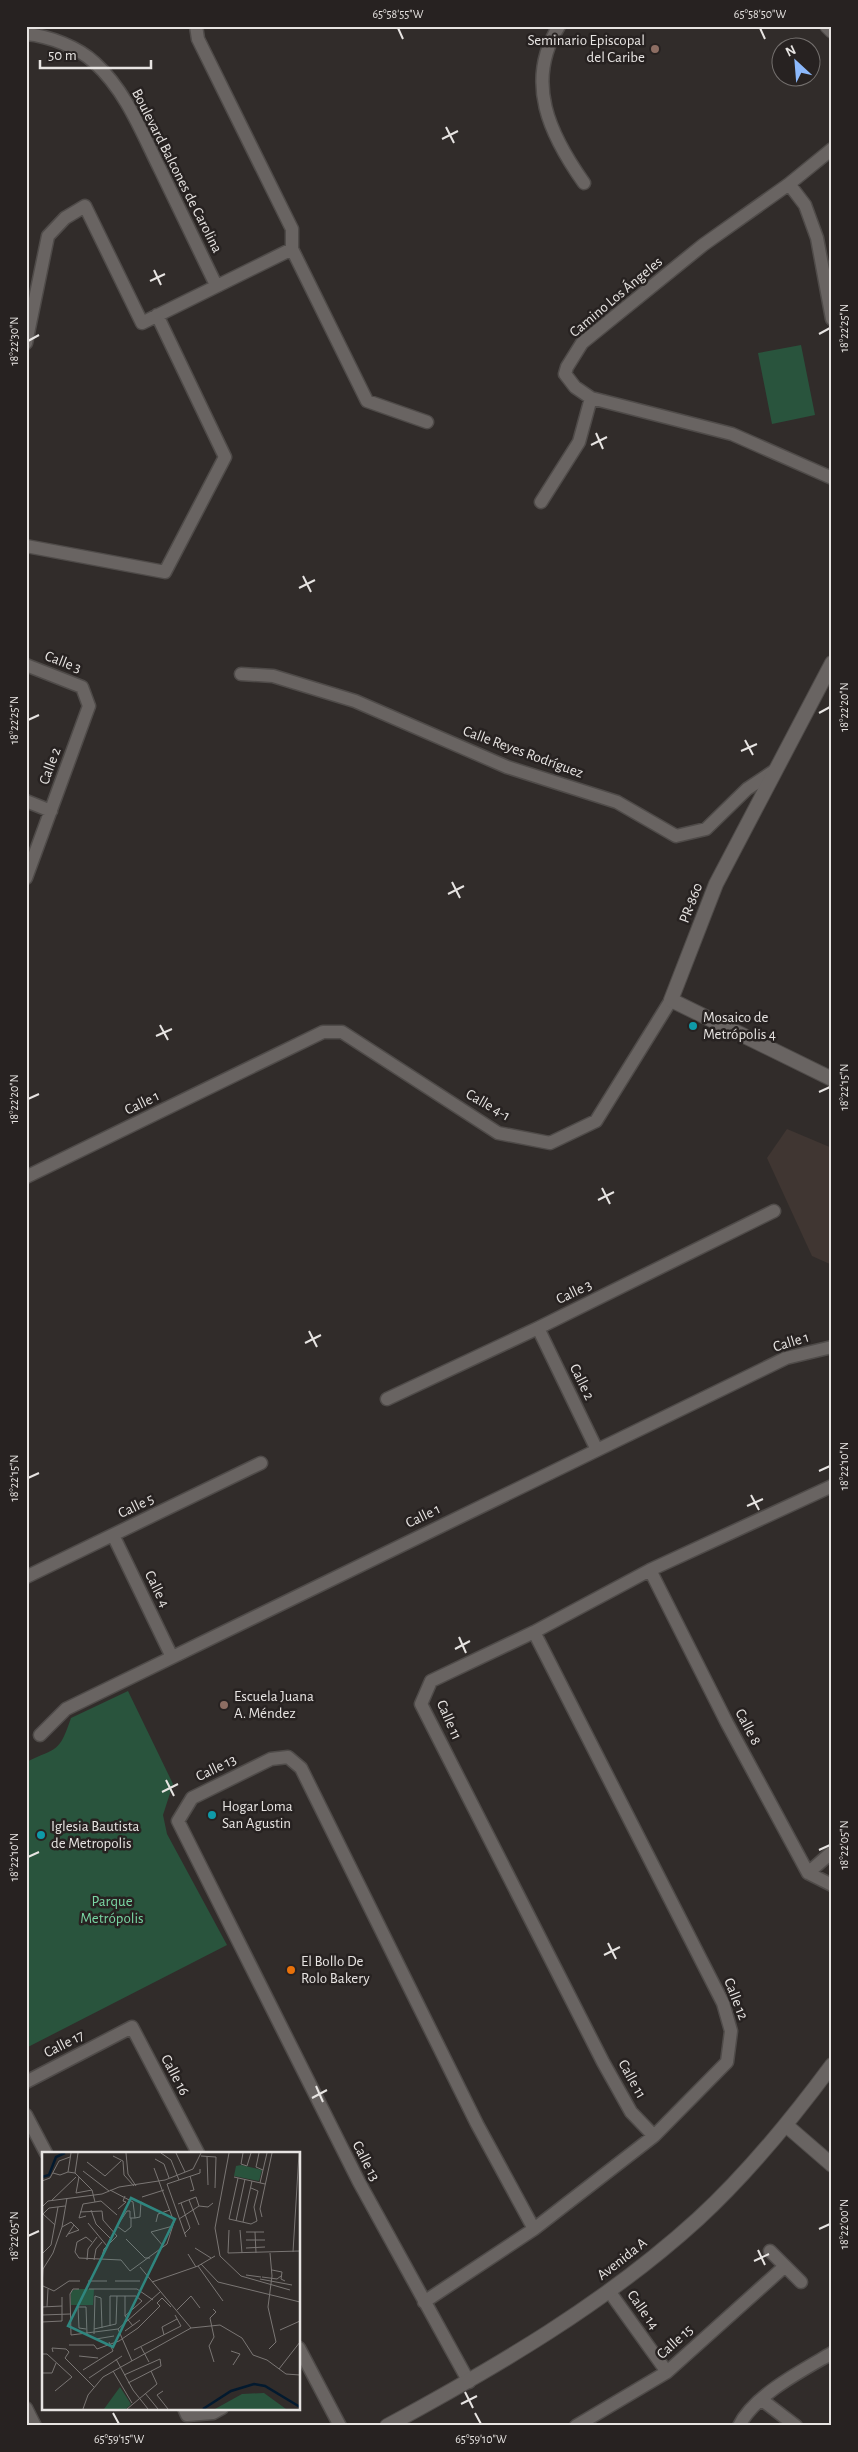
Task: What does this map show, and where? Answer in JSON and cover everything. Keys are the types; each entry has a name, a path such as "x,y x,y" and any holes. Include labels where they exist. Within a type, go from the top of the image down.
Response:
{"street":[{"path":"196,26 198,39 292,229 292,249 367,401 427,422"},
{"path":"559,26 552,37 543,69 542,89 548,123 569,162 584,183"},
{"path":"828,26 832,31"},
{"name":"Boulevard Balcones de Carolina","path":"26,34 42,35 64,45 94,62 113,82 138,124 216,285"},
{"name":"Camino Los Ángeles","path":"832,149 790,184 703,245 582,343 567,367 565,374 575,387 591,398 732,434 832,478"},
{"path":"790,184 805,205 818,238 832,319"},
{"path":"26,343 48,236 65,218 84,206 142,323 292,249"},
{"path":"26,546 165,572 225,457 157,315"},
{"path":"541,502 579,442 591,398"},
{"name":"PR-860","path":"671,1000 716,884 832,663"},
{"name":"Calle 3","path":"26,665 82,686 84,693"},
{"name":"Calle Reyes Rodríguez","path":"241,674 273,676 356,701 508,767 617,802 676,836 706,829 747,789 774,771"},
{"name":"Calle 2","path":"26,878 89,706 84,693"},
{"path":"26,802 51,811"},
{"path":"671,1000 832,1079"},
{"name":"Calle 4-1","path":"272,1057 323,1032 342,1032 498,1133 550,1144 596,1121 671,1000"},
{"name":"Calle 1","path":"26,1177 272,1057"},
{"name":"Calle 3","path":"387,1399 538,1328 774,1211"},
{"name":"Calle 2","path":"538,1328 597,1450"},
{"name":"Calle 1","path":"40,1735 66,1709 172,1657 786,1358 832,1347"},
{"name":"Calle 5","path":"26,1577 261,1463"},
{"name":"Calle 11","path":"654,2136 631,2112 603,2062 421,1704 431,1681 534,1632 650,1570 832,1486"},
{"name":"Calle 4","path":"113,1536 172,1657"},
{"name":"Calle 8","path":"650,1570 727,1723 808,1873"},
{"name":"Calle 12","path":"424,2302 534,2229 654,2136 727,2062 731,2031 723,2003 534,1632"},
{"name":"Calle 13","path":"469,2382 359,2182 178,1821 192,1798 271,1759 288,1757 301,1768 477,2124 534,2229"},
{"path":"832,1852 808,1873 832,1885"},
{"name":"Calle 16","path":"117,2035 132,2027 197,2152"},
{"name":"Calle 17","path":"26,2082 117,2035"},
{"name":"Avenida A","path":"387,2426 469,2382 610,2291 698,2219 787,2126 832,2065"},
{"path":"26,2115 45,2152"},
{"path":"787,2126 832,2165"},
{"path":"770,2251 801,2282"},
{"name":"Calle 15","path":"576,2426 667,2372 784,2267"},
{"name":"Calle 14","path":"610,2291 667,2372"},
{"path":"300,2352 303,2366 340,2426"},
{"path":"739,2426 762,2400 785,2380 832,2353"},
{"path":"762,2400 796,2426"},
{"path":"26,2408 35,2426"},
{"path":"185,2410 187,2415 213,2413 218,2410"}],"shaded area":[{"path":"787,1129 832,1148 832,1265 812,1256 767,1158"}],"green space":[{"path":"801,345 815,415 772,424 758,353"},
{"name":"Parque Metrópolis","path":"128,1691 173,1784 163,1815 167,1834 227,1945 26,2048 26,1762 56,1748 63,1738 71,1718"}],"place":[{"name":"Seminario Episcopal del Caribe","path":"655,49"},
{"name":"Mosaico de Metrópolis 4","path":"693,1026"},
{"name":"Escuela Juana A. Méndez","path":"224,1705"},
{"name":"Hogar Loma San Agustin","path":"212,1815"},
{"name":"Iglesia Bautista de Metropolis","path":"41,1835"},
{"name":"El Bollo De Rolo Bakery","path":"291,1970"}]}
